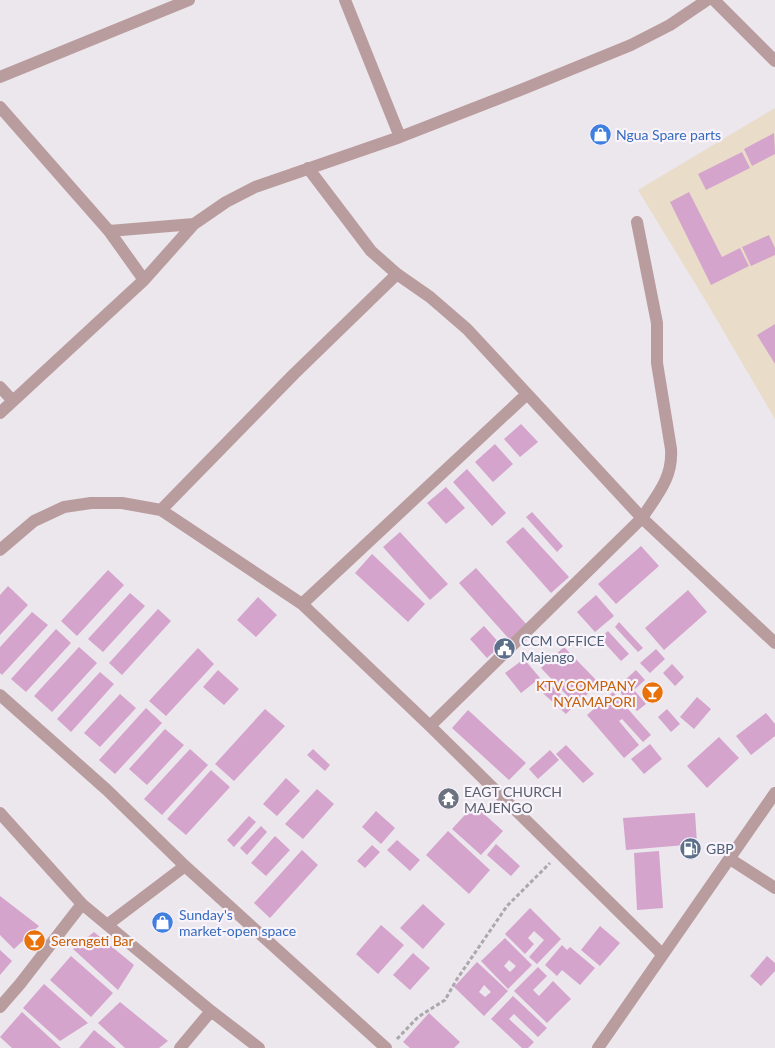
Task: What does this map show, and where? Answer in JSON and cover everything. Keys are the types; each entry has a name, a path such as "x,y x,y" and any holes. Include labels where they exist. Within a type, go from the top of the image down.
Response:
{"street":[{"path":"0,77 189,0"},
{"path":"345,0 400,137"},
{"path":"0,413 144,280 194,224 226,202 254,187 400,137 631,45 670,25 707,0"},
{"path":"714,0 775,62"},
{"path":"0,108 109,231 144,280"},
{"path":"308,168 371,251 397,274 430,297 467,328 642,518 775,643"},
{"path":"430,726 642,518 664,484 672,463 658,363 658,323 636,222"},
{"path":"109,231 194,224"},
{"path":"161,510 294,374 397,274"},
{"path":"0,387 13,401"},
{"path":"302,604 527,394"},
{"path":"0,550 34,521 64,507 90,503 122,503 161,510 302,604 430,726 662,954"},
{"path":"0,696 107,790 185,866 390,1045"},
{"path":"598,1048 775,793"},
{"path":"0,813 82,904 210,1011 259,1048"},
{"path":"730,859 775,888"},
{"path":"107,925 185,866"},
{"path":"0,1007 82,904"},
{"path":"180,1048 210,1011"}],"path":[{"path":"390,1045 418,1017 445,1000 457,979 507,906 560,854"}],"shaded area":[{"path":"775,108 775,419 638,190"}],"building":[{"path":"774,133 775,154 752,166 744,149"},
{"path":"742,152 750,168 706,190 698,174"},
{"path":"689,192 722,257 740,248 749,266 711,285 670,202"},
{"path":"769,235 775,248 775,255 751,266 742,247"},
{"path":"775,324 775,364 757,335"},
{"path":"521,424 538,442 520,457 504,439"},
{"path":"495,444 513,464 493,482 475,462"},
{"path":"467,469 506,513 492,526 453,482"},
{"path":"446,487 465,508 446,524 427,503"},
{"path":"532,512 563,546 557,552 526,517"},
{"path":"523,527 569,577 551,593 506,542"},
{"path":"400,532 448,584 430,600 383,547"},
{"path":"641,546 659,566 616,604 598,584"},
{"path":"372,554 425,604 408,622 355,573"},
{"path":"476,568 527,625 510,640 459,583"},
{"path":"108,570 124,585 77,636 61,621"},
{"path":"8,586 28,605 0,635 0,595"},
{"path":"688,590 707,612 664,650 645,628"},
{"path":"130,593 145,606 103,652 88,639"},
{"path":"596,595 614,616 595,632 577,612"},
{"path":"258,597 277,615 256,637 237,620"},
{"path":"158,609 171,621 122,675 109,663"},
{"path":"32,612 48,625 2,675 0,673 0,647"},
{"path":"619,622 643,648 638,652 615,627"},
{"path":"484,626 501,645 487,658 470,639"},
{"path":"56,629 71,643 26,692 11,679"},
{"path":"608,631 629,654 621,661 600,638"},
{"path":"79,647 97,663 52,712 34,696"},
{"path":"564,647 599,683 576,705 541,668"},
{"path":"198,648 214,664 166,716 149,701"},
{"path":"656,649 665,659 650,673 640,663"},
{"path":"524,659 540,678 521,693 505,673"},
{"path":"672,664 684,677 675,686 663,673"},
{"path":"218,670 239,689 224,705 203,687"},
{"path":"636,670 645,680 634,690 646,704 637,711 616,688"},
{"path":"100,672 114,684 71,732 57,719"},
{"path":"544,679 574,706 566,714 536,687"},
{"path":"613,692 651,735 643,742 622,719 619,721 639,745 624,758 587,715"},
{"path":"120,694 136,708 100,747 84,733"},
{"path":"697,697 711,709 694,729 680,717"},
{"path":"146,708 162,723 115,774 99,760"},
{"path":"265,709 285,726 234,781 215,764"},
{"path":"667,709 680,724 671,732 658,717"},
{"path":"468,710 526,763 509,780 452,728"},
{"path":"766,713 775,724 775,736 751,755 736,736"},
{"path":"165,729 184,745 147,785 129,769"},
{"path":"719,737 739,758 707,788 687,766"},
{"path":"650,744 662,759 644,774 631,759"},
{"path":"566,745 594,774 583,783 556,754"},
{"path":"190,749 208,765 162,815 144,799"},
{"path":"313,749 330,765 325,771 307,755"},
{"path":"550,750 559,760 538,779 529,769"},
{"path":"211,770 230,787 186,835 167,819"},
{"path":"286,778 300,791 277,816 263,804"},
{"path":"317,789 334,804 303,839 285,824"},
{"path":"474,805 503,831 481,855 452,829"},
{"path":"376,811 395,828 381,844 362,827"},
{"path":"695,813 697,844 626,850 623,818"},
{"path":"249,816 256,822 234,847 227,840"},
{"path":"261,826 267,832 247,855 240,848"},
{"path":"448,831 490,870 469,894 426,855"},
{"path":"275,836 290,850 266,876 251,863"},
{"path":"397,840 420,860 410,871 387,850"},
{"path":"496,844 520,866 511,876 487,855"},
{"path":"372,845 380,852 365,868 357,861"},
{"path":"302,850 318,865 270,918 254,903"},
{"path":"659,851 663,908 637,910 634,853"},
{"path":"0,896 39,926 14,949 0,935"},
{"path":"423,904 445,924 423,949 400,928"},
{"path":"530,908 561,939 537,964 529,957 544,940 534,931 528,938 534,944 525,954 505,934"},
{"path":"381,925 404,945 378,974 356,954"},
{"path":"600,926 620,943 600,966 581,950"},
{"path":"94,932 134,965 118,990 73,949"},
{"path":"505,938 532,965 508,989 481,961","holes":["509,960 516,966 510,972 504,966"]},
{"path":"562,945 567,950 570,947 595,968 580,985 562,970 557,976 545,965"},
{"path":"0,950 12,961 0,975"},
{"path":"413,953 430,968 410,990 393,975"},
{"path":"71,956 113,993 91,1017 50,980"},
{"path":"767,956 775,963 775,971 761,986 750,976"},
{"path":"477,962 508,991 484,1016 454,987","holes":["484,985 491,992 485,997 479,992"]},
{"path":"538,967 547,976 533,990 539,996 553,981 571,999 547,1023 514,991"},
{"path":"44,984 88,1023 60,1041 23,1008"},
{"path":"513,996 547,1028 538,1037 514,1014 509,1019 534,1042 528,1048 522,1048 491,1019"},
{"path":"120,1002 168,1041 159,1048 125,1048 98,1023"},
{"path":"22,1012 61,1048 12,1048 0,1037"},
{"path":"429,1013 460,1042 454,1048 410,1048 403,1042"},
{"path":"94,1030 116,1048 79,1048"}],"place":[{"name":"Ngua Spare parts","path":"600,134"},
{"name":"CCM OFFICE Majengo","path":"505,648"},
{"name":"KTV COMPANY NYAMAPORI","path":"652,693"},
{"name":"EAGT CHURCH MAJENGO","path":"448,799"},
{"name":"GBP","path":"690,848"},
{"name":"Sunday's market-open space","path":"163,922"},
{"name":"Serengeti Bar","path":"35,940"}]}
